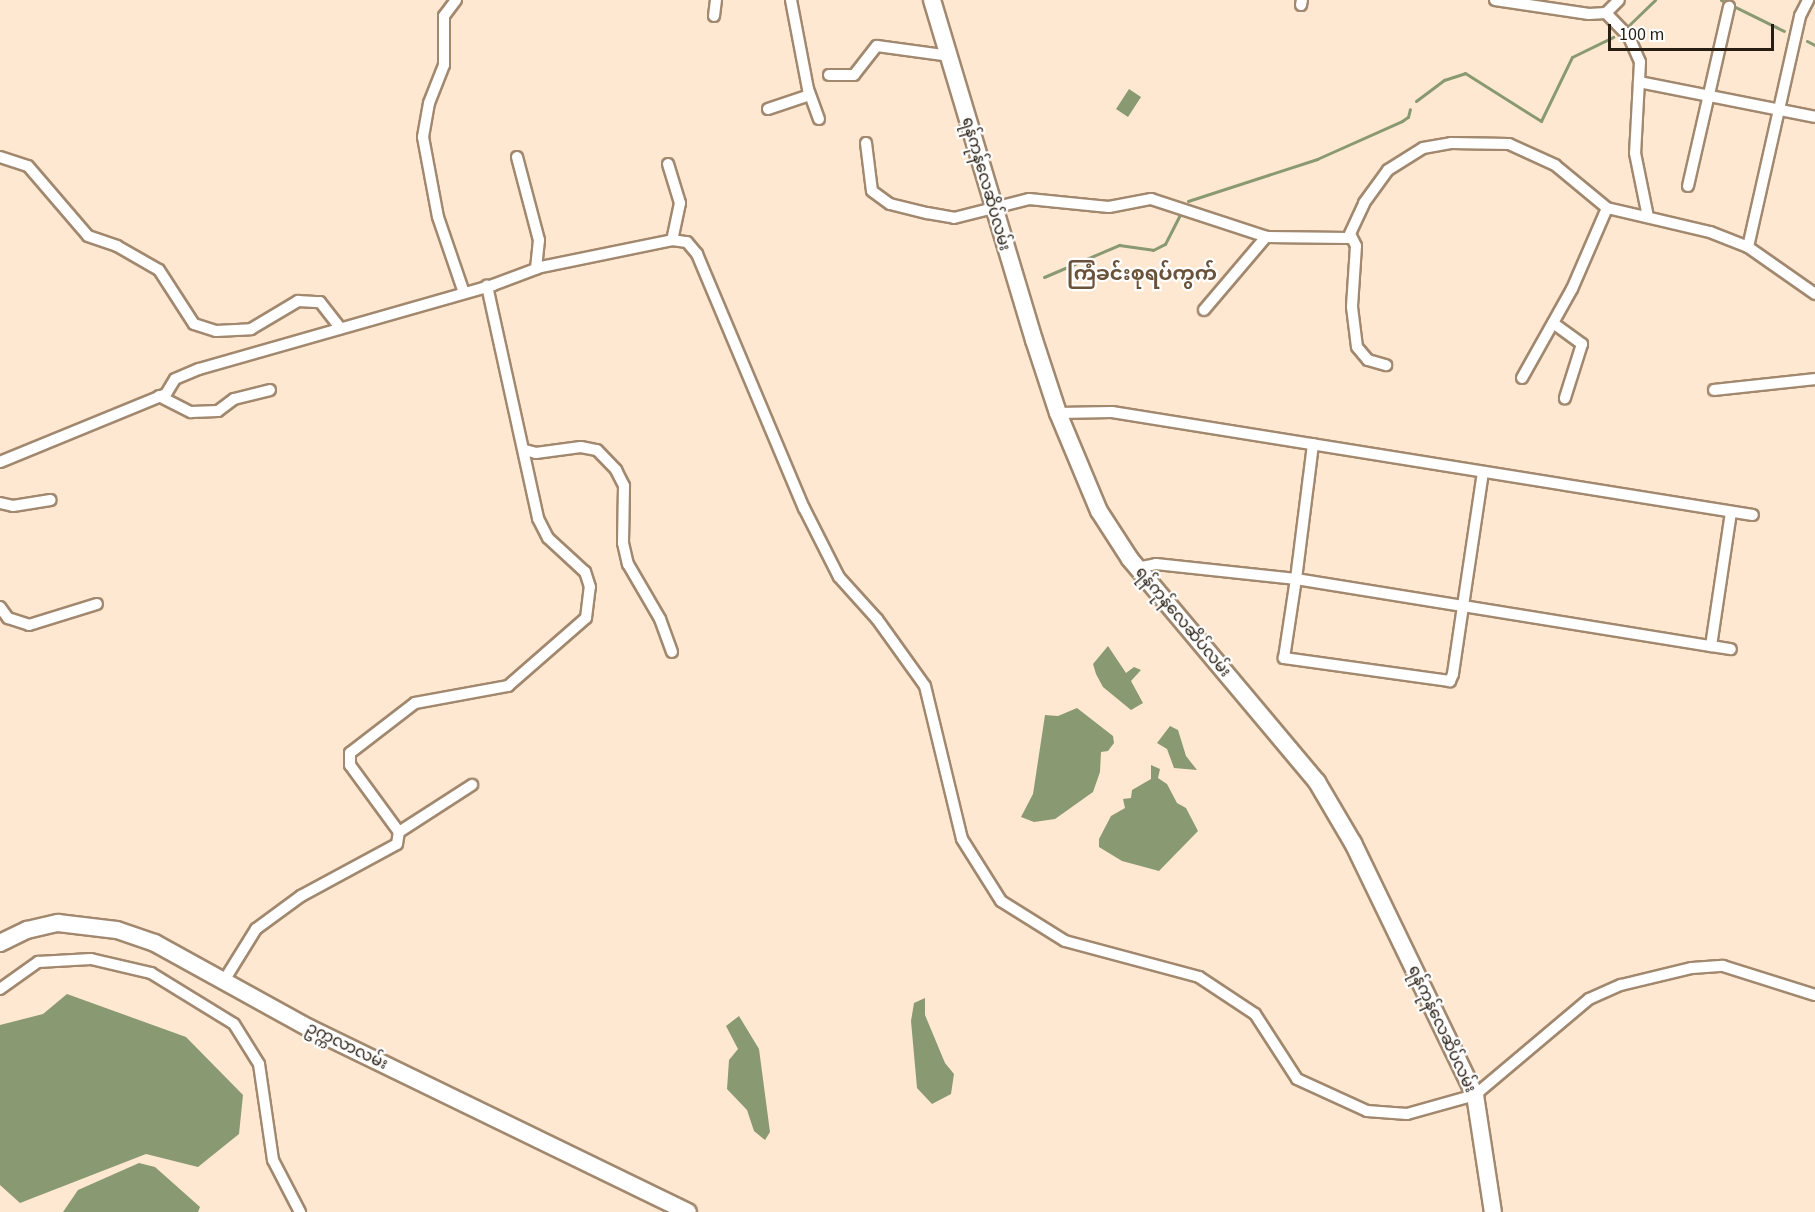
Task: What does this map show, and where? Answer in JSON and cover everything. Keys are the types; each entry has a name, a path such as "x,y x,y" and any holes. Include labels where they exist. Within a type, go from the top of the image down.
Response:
{"main road":[{"name":"ရန်ကုန်လေဆိပ်လမ်း","path":"932,0 1058,413 1098,511 1137,568 1317,782 1353,843 1475,1095 1493,1212"},
{"name":"ဥက္ကလာလမ်း","path":"0,943 27,930 58,923 85,924 155,943 309,1028 687,1212"}],"street":[{"path":"456,0 444,16 444,65 429,103 423,137 438,217 464,293"},
{"path":"714,16 716,0"},
{"path":"791,0 810,95 819,119"},
{"path":"1494,0 1606,13 1629,37 1640,62 1635,153 1648,217"},
{"path":"1606,13 1619,0"},
{"path":"1748,247 1781,110 1800,16 1808,0"},
{"path":"1688,186 1729,7"},
{"path":"829,75 854,75 877,46 950,56"},
{"path":"1639,82 1815,117"},
{"path":"768,109 810,95"},
{"path":"866,143 872,191 890,204 954,218 993,206 1029,199 1109,207 1159,200 1266,237 1351,236"},
{"path":"1386,365 1368,360 1357,347 1352,307 1356,246 1351,236 1364,203 1388,170 1423,148 1451,144 1509,144 1555,165 1607,208 1710,232 1748,247 1815,294"},
{"path":"0,157 28,166 88,236 117,246 159,270 194,324 216,331 251,328 298,301 320,302 340,328"},
{"path":"517,157 539,240 536,269"},
{"path":"668,164 680,203 672,240"},
{"path":"1522,378 1572,289 1607,208"},
{"path":"1204,310 1266,237"},
{"path":"0,462 159,396 175,379 199,369 488,286 536,269 672,240 687,242 697,254 804,508 839,578 877,619 925,686 962,839 1002,901 1065,941 1199,977 1255,1014 1297,1079 1367,1111 1407,1114 1475,1095 1589,999 1621,985 1692,968 1723,966 1815,995"},
{"path":"225,980 256,929 301,896 397,844 399,832 350,765 350,753 415,703 508,686 586,618 588,579 542,528 530,488 525,450 488,286"},
{"path":"1553,323 1582,344 1565,398"},
{"path":"1714,390 1815,379"},
{"path":"159,396 191,412 218,411 234,399 270,390"},
{"path":"1058,413 1112,412 1753,515"},
{"path":"1313,444 1284,658 1450,681 1483,472"},
{"path":"525,450 536,453 581,447 597,450 616,470 624,486 623,543 628,564 660,619 672,652"},
{"path":"0,503 13,506 51,500"},
{"path":"1711,646 1731,512"},
{"path":"1137,568 1156,564 1296,579 1731,649"},
{"path":"0,607 8,618 29,625 97,604"},
{"path":"399,832 472,785"},
{"path":"0,989 38,962 91,959 152,973 234,1024 259,1064 273,1160 300,1212"}],"shaded area":[{"path":"1129,89 1141,97 1128,117 1116,109"},
{"path":"1108,646 1126,673 1134,667 1141,670 1131,681 1143,703 1131,710 1103,687 1096,674 1093,664"},
{"path":"1077,708 1113,736 1114,743 1108,751 1101,752 1100,772 1093,792 1055,819 1034,822 1021,817 1033,794 1045,715 1058,716"},
{"path":"1170,726 1178,730 1186,756 1197,770 1174,768 1167,749 1157,743"},
{"path":"1151,765 1160,769 1158,778 1167,784 1177,803 1186,808 1198,831 1159,871 1122,861 1099,847 1099,839 1111,816 1125,808 1123,799 1131,798 1132,790 1151,779"},
{"path":"67,994 186,1037 243,1095 239,1134 198,1167 146,1154 20,1203 0,1185 0,1025 43,1014"},
{"path":"925,998 925,1015 945,1063 954,1074 951,1094 932,1104 917,1088 911,1021 914,1003"},
{"path":"739,1016 759,1049 770,1132 765,1140 754,1131 747,1110 727,1089 729,1060 738,1049 726,1026"},
{"path":"139,1163 155,1167 200,1207 198,1212 63,1212 78,1190"}],"waterway":[{"path":"1627,27 1655,0"},
{"path":"1721,0 1784,31"},
{"path":"1416,101 1444,80 1465,73 1541,121 1572,57 1613,37"},
{"path":"1807,41 1815,45"},
{"path":"1188,201 1317,159 1402,121 1408,117 1410,109"},
{"path":"1044,277 1119,245 1153,250 1165,244 1180,214"}],"district":[{"name":"ကြံခင်းစုရပ်ကွက်","path":"1142,274"}]}
